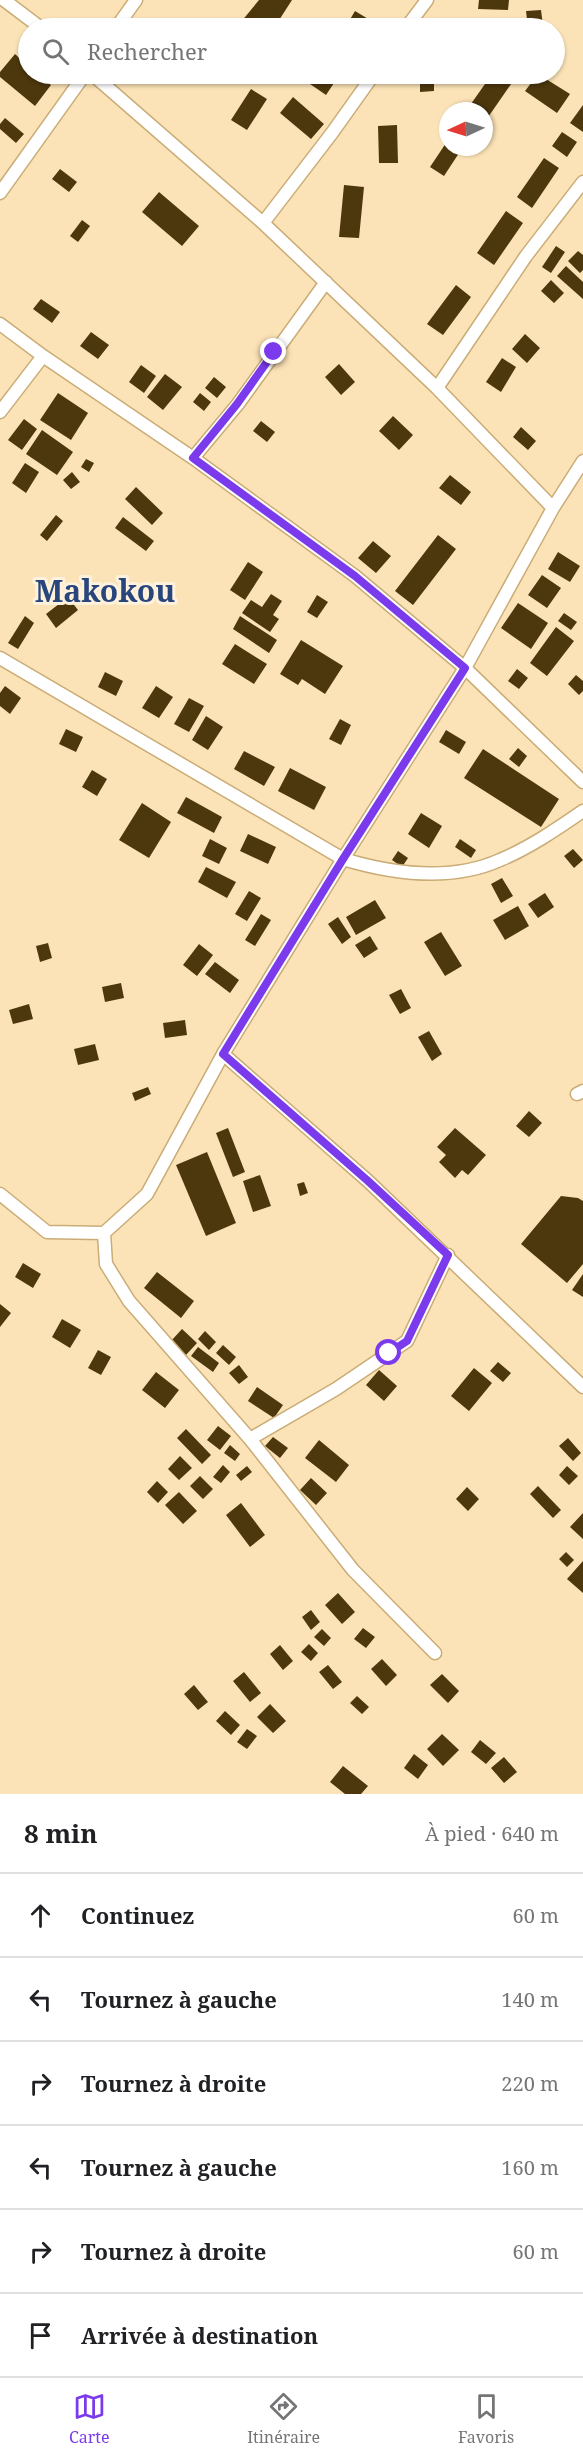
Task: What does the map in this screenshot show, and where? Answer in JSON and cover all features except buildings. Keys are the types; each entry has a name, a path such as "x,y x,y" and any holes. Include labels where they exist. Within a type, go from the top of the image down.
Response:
{"street":[{"path":"4,0 28,18"},
{"path":"123,18 136,0"},
{"path":"414,18 427,0"},
{"path":"0,193 79,84"},
{"path":"103,84 263,223 326,282 437,388 553,508"},
{"path":"263,223 332,134 367,84"},
{"path":"437,388 526,256 583,182"},
{"path":"193,458 237,404 326,282"},
{"path":"0,324 193,458 355,576 465,668 583,782"},
{"path":"0,412 43,356"},
{"path":"0,1194 47,1232 104,1233 147,1194 223,1054 343,859 465,668 553,508 583,461"},
{"path":"0,658 343,859 379,870 446,874 499,861 583,811"},
{"path":"223,1054 368,1181 448,1255 583,1387"},
{"path":"104,1233 106,1263 129,1301 250,1439 353,1570 435,1653"},
{"path":"250,1439 336,1389 407,1341 448,1255"}],"district":[{"name":"Makokou","path":"105,592"}],"route":[{"path":"274,352 237,404 193,458 355,576 465,668 343,859 223,1054 368,1181 448,1255 407,1341 389,1353"}]}
